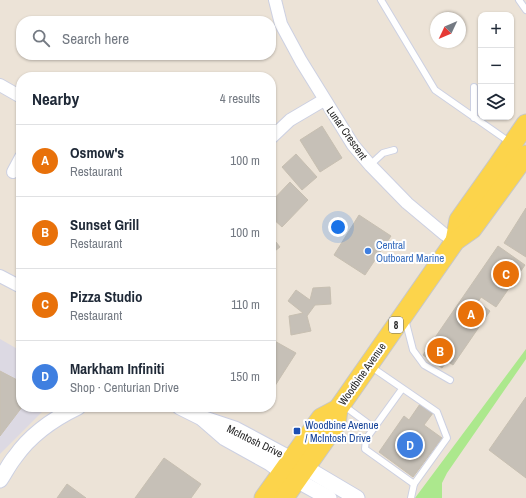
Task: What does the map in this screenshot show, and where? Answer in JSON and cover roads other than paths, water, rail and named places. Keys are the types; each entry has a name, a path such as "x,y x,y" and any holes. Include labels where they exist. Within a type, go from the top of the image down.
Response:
{"main road":[{"name":"Woodbine Avenue","path":"264,498 294,469 336,424 340,407 455,241 459,220 521,153 526,124"},
{"name":"Woodbine Avenue","path":"284,498 294,469"}],"street":[{"name":"Lunar Crescent","path":"275,0 281,24 324,100 353,145 407,203 444,234 455,241"},
{"path":"0,85 16,94"},
{"path":"276,133 290,120 324,100"},
{"path":"13,172 16,166"},
{"path":"0,276 16,284"},
{"path":"0,480 15,457 38,431 68,412"},
{"name":"McIntosh Drive","path":"190,412 202,418 235,429 294,469"},
{"path":"294,469 329,498"},
{"path":"294,469 358,498"}],"lane":[{"path":"381,0 435,90 521,153"},
{"path":"519,0 526,10"},
{"path":"474,87 474,118"},
{"path":"370,165 383,153 394,150"},
{"path":"404,314 413,350 424,365 450,380"},
{"path":"368,366 437,412 447,438 414,484 411,498"},
{"path":"402,388 366,439 365,449 414,484"},
{"path":"340,407 374,428"}],"place":[{"name":"Central Outboard Marine","path":"368,251"},
{"name":"Pizza Studio","path":"506,274"},
{"name":"Osmow's","path":"471,314"},
{"name":"Sunset Grill","path":"440,351"},
{"name":"Woodbine Avenue / McIntosh Drive","path":"297,431"},
{"name":"Markham Infiniti","path":"410,445"}]}
